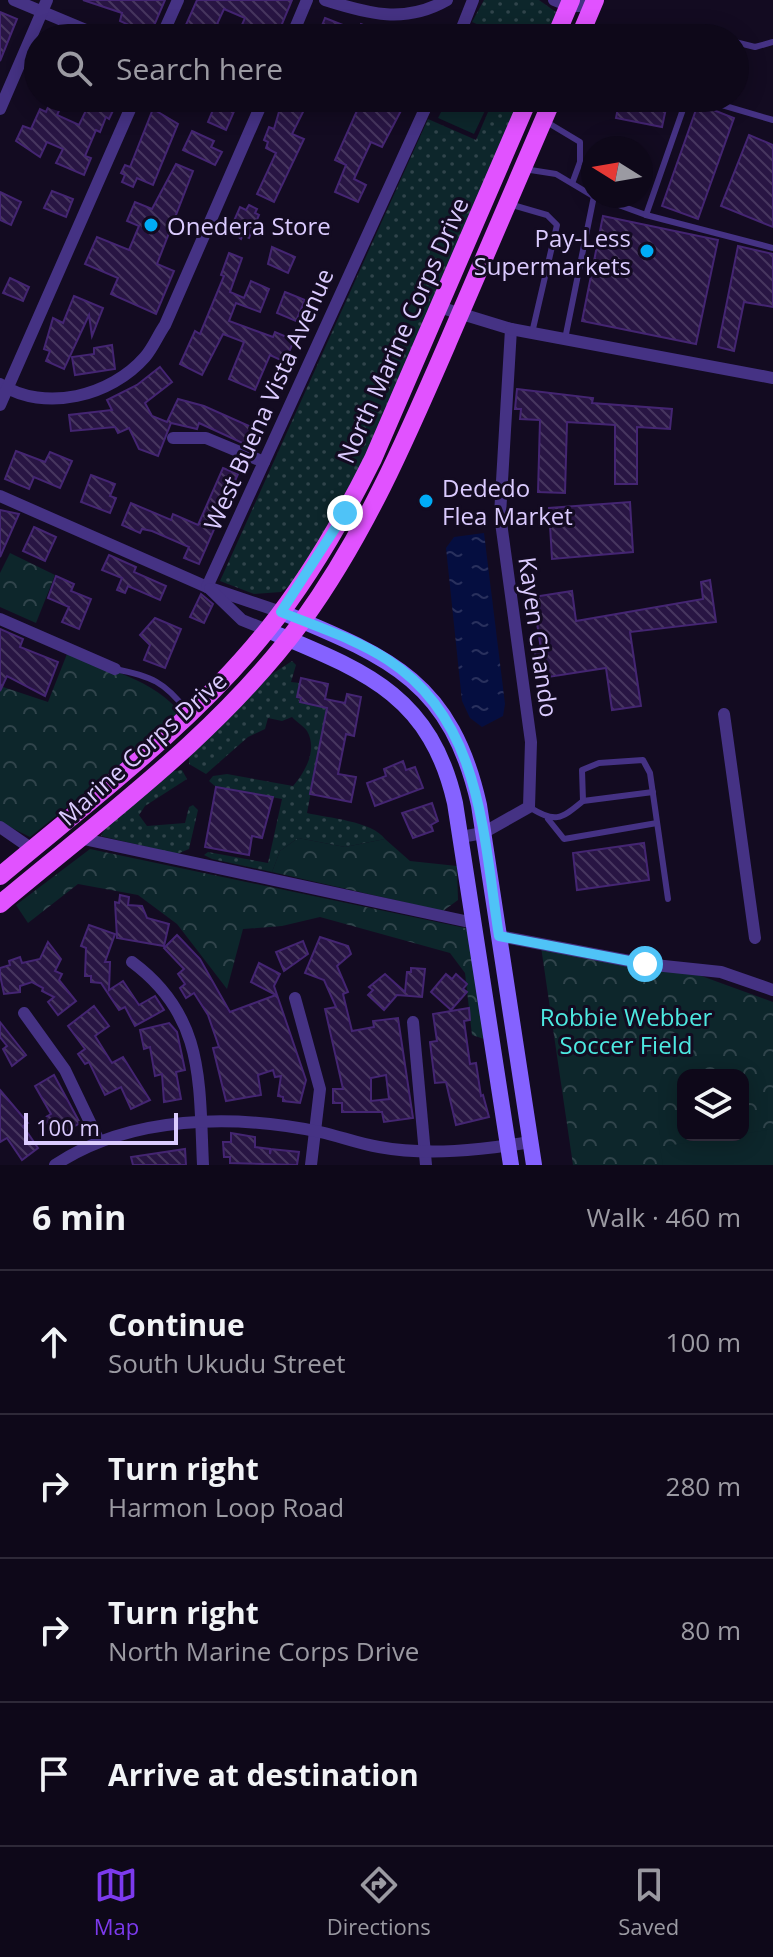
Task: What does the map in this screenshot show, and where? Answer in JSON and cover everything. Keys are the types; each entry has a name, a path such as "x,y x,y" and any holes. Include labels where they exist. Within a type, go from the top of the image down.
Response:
{"main road":[{"path":"564,24 578,2"},
{"path":"578,2 579,24"},
{"name":"North Marine Corps Drive","path":"0,876 189,714 281,612 359,487 523,112"},
{"name":"Marine Corps Drive","path":"0,904 204,731 302,621 349,549 383,488 547,112"},
{"path":"281,612 387,659 433,701 465,754 483,833 534,1165"},
{"path":"267,630 375,678 408,706 429,733 444,762 461,837 511,1165"}],"street":[{"path":"14,0 70,24"},
{"path":"37,24 47,0"},
{"path":"167,24 178,0"},
{"path":"297,24 307,0"},
{"path":"325,0 396,17 427,12 447,0"},
{"path":"464,24 473,0"},
{"path":"0,109 24,54"},
{"path":"0,405 3,386 129,112"},
{"path":"3,386 43,398 81,396 116,382 145,357 165,325 258,112"},
{"name":"West Buena Vista Avenue","path":"207,587 424,112"},
{"path":"439,307 511,329 773,378"},
{"name":"Kayen Chando","path":"511,329 500,515 531,742 529,807"},
{"path":"173,438 206,438 264,462"},
{"path":"0,496 207,587 281,612"},
{"path":"207,587 242,620 267,630"},
{"path":"0,619 115,669"},
{"path":"724,714 755,938"},
{"path":"461,837 483,833 529,807"},
{"path":"0,827 32,849"},
{"path":"79,838 474,923"},
{"path":"499,936 645,964 721,972 773,990"},
{"path":"132,962 160,983 183,1018 198,1068 203,1165"},
{"path":"295,998 320,1089 311,1165"},
{"path":"24,1013 65,1070 99,1141"},
{"path":"413,1022 425,1158"},
{"path":"55,1165 99,1141 151,1127 201,1122 317,1131 425,1158 530,1142"}],"lane":[{"path":"749,46 773,42"},
{"path":"646,215 682,112"},
{"path":"746,112 773,120"},
{"path":"543,120 580,142 580,162 573,181"},
{"path":"523,168 573,181 581,187"},
{"path":"507,204 547,215 557,225 532,333"},
{"path":"565,339 592,208"},
{"path":"627,208 773,248"},
{"path":"115,669 139,674 169,687 189,714"},
{"path":"583,801 582,770 599,763 643,760 650,773 668,899"},
{"path":"548,819 564,817 583,801 653,792"},
{"path":"529,807 548,819 564,839 657,823"}],"green space":[{"path":"484,0 539,0 556,12 551,24 472,22"},
{"path":"441,112 484,112 474,134 438,118"},
{"path":"488,112 514,112 370,450 303,575 281,592 254,594 220,581 428,119 476,140"},
{"path":"10,553 55,575 36,623 0,607 0,573"},
{"path":"67,654 144,684 182,714 30,837 0,822 0,686 48,702"},
{"path":"292,661 296,665 291,682 300,683 297,697 300,702 327,708 307,813 360,824 385,839 345,847 298,838 280,851 272,872 212,859 204,855 208,852 268,863 282,799 216,787 209,781 213,776 227,774 293,786 309,760 310,738 306,729 292,717 282,721 268,718 265,729 248,737 206,774 189,764 189,756 269,676"},
{"path":"182,770 187,779 145,806 139,815 147,826 185,823 189,807 193,805 198,810 189,849 177,854 101,836 107,825 167,772"},
{"path":"298,838 345,847 385,839 410,861 457,866 458,900 443,911 272,872 280,851"},
{"path":"90,849 470,929 484,1039 472,1035 465,973 450,953 320,917 282,926 243,929 227,989 177,924 138,895 78,884 28,923 16,905"},
{"name":"Robbie Webber Soccer Field","path":"540,940 674,966 773,1002 773,1165 573,1165"},
{"path":"773,1129 773,1165 663,1165 660,1147 698,1141 749,1141 749,1133"}],"water":[{"path":"484,533 505,704 503,716 482,727 470,718 462,701 446,548 454,537"}],"building":[{"path":"83,0 165,0 155,24 126,24 120,21 122,13"},
{"path":"197,0 292,0 282,24 242,24 245,18 224,9 217,24 186,24"},
{"path":"0,12 17,19 0,61"},
{"path":"325,18 340,24 323,24"},
{"path":"39,112 58,112 57,115 79,125 85,112 112,112 109,119 106,117 100,132 96,130 85,156 91,158 84,175 56,163 63,149 47,142 40,157 16,141 23,126 31,129"},
{"path":"152,112 158,112 178,124 153,185 137,178 133,187 122,182 125,175 121,173 125,165 130,167"},
{"path":"212,112 234,112 226,130 208,122"},
{"path":"279,112 303,112 292,134 304,139 274,202 257,194 276,153 266,148 268,142 264,140 269,127 274,129"},
{"path":"356,112 400,112 382,147 371,142 354,179 366,185 358,202 335,192 346,165 335,160"},
{"path":"617,112 665,112 662,127 616,118"},
{"path":"695,112 719,112 734,118 698,219 662,206"},
{"path":"192,131 214,141 211,147 222,152 215,165 183,150"},
{"path":"749,135 773,145 773,227 721,206"},
{"path":"176,164 193,171 157,264 174,271 156,314 111,294 118,278 85,264 97,237 129,250 139,226 127,221 135,202 152,209"},
{"path":"52,191 73,199 66,217 44,208"},
{"path":"0,192 21,202 11,225 0,220"},
{"path":"249,205 257,209 255,213 259,215 249,238 243,235 241,239 230,230 240,207 246,210"},
{"path":"603,216 718,240 696,344 582,321"},
{"path":"738,246 773,254 773,307 744,302 734,351 718,347"},
{"path":"272,247 295,257 288,273 268,264"},
{"path":"229,253 242,258 230,292 244,298 251,281 269,289 260,312 236,303 229,321 273,337 275,332 294,340 285,362 270,355 255,390 229,379 244,342 223,334 202,375 180,364 195,331 200,334 224,276 221,275"},
{"path":"10,278 29,287 23,301 3,293"},
{"path":"285,292 305,300 296,321 277,313"},
{"path":"74,296 103,308 92,336 89,315 64,369 46,361 50,351 44,349 53,318 63,323"},
{"path":"112,345 115,369 75,375 72,357 94,354 94,348"},
{"path":"160,367 172,382 145,403 152,416 167,422 178,399 204,406 258,430 251,447 199,423 197,429 171,423 158,456 139,449 129,428 118,433 115,427 71,431 69,415 112,410 107,400 137,385"},
{"path":"517,389 593,398 592,403 672,409 670,429 637,427 637,484 615,484 615,425 567,422 565,493 538,492 540,420 520,419 521,409 515,409"},
{"path":"16,451 45,462 50,452 72,461 60,488 34,477 29,489 5,479"},
{"path":"223,468 238,474 199,564 184,558 189,547 152,531 142,529 140,533 122,525 131,503 171,520 173,514 198,525"},
{"path":"91,475 115,484 110,496 116,498 110,513 81,502"},
{"path":"630,502 633,552 552,559 549,508"},
{"path":"0,510 19,514 0,557"},
{"path":"34,527 56,537 45,561 23,551"},
{"path":"109,555 136,567 134,572 166,586 160,600 128,586 125,593 117,590 122,578 102,570"},
{"path":"56,576 74,584 71,591 91,599 79,629 62,622 69,607 48,598"},
{"path":"710,580 716,622 630,632 641,706 612,710 606,668 542,678 534,650 541,649 533,597 572,591 576,621 703,599 701,582"},
{"path":"201,594 213,604 204,623 190,617"},
{"path":"155,618 181,629 165,668 144,660 150,645 140,635"},
{"path":"0,629 23,639 20,647 58,662 45,696 7,676 0,691"},
{"path":"301,678 328,684 325,699 345,703 347,694 361,697 354,736 346,734 338,774 356,777 351,802 310,794 327,708 300,702 301,698 297,697"},
{"path":"403,761 406,770 415,767 423,788 375,806 367,783 386,776 384,769"},
{"path":"216,787 273,797 262,838 252,836 249,855 205,847"},
{"path":"432,803 438,821 431,825 433,831 413,838 402,813"},
{"path":"644,843 649,880 577,890 573,853"},
{"path":"120,895 129,897 128,905 142,906 147,918 169,924 164,946 117,938 115,902 119,903"},
{"path":"89,925 115,934 105,962 110,962 109,990 123,981 139,1005 155,996 164,1010 135,1026 125,1007 119,1010 101,983 91,982 91,976 85,976 86,948 81,946"},
{"path":"177,935 200,959 230,1012 276,995 251,982 259,963 280,974 274,986 306,1080 300,1103 283,1101 283,1097 278,1096 281,1076 275,1077 273,1070 258,1075 261,1095 226,1101 213,1048 219,1047 208,1015 194,993 186,998 180,988 185,984 178,974 184,969 164,948"},
{"path":"320,937 348,946 351,954 337,966 348,992 343,994 352,1031 374,1027 373,1021 398,1018 413,1118 384,1122 382,1112 342,1112 342,1103 333,1103 333,1089 343,1089 325,1009 336,1007 324,980 305,973","holes":["386,1075 389,1099 371,1101 371,1078"]},
{"path":"303,941 308,954 284,971 276,952"},
{"path":"48,942 61,959 55,971 62,974 59,980 76,1001 58,1015 48,1002 54,997 42,991 43,988 32,982 20,986 20,992 4,994 0,975 0,968 10,965 9,961 20,957 22,963 40,959"},
{"path":"411,968 425,969 422,997 397,995 384,1010 368,995 373,990 369,987 385,974 405,992 407,972 411,972"},
{"path":"446,974 452,979 456,974 467,984 463,989 467,992 451,1010 431,992"},
{"path":"94,1006 109,1026 95,1036 112,1063 123,1057 150,1100 131,1109 121,1087 105,1095 89,1062 85,1064 78,1054 85,1049 68,1026"},
{"path":"469,1008 470,1020 464,1021 470,1064 476,1063 481,1096 489,1117 456,1125 446,1082 435,1083 430,1042 437,1041 433,1014"},
{"path":"0,1022 26,1055 12,1066 3,1049 7,1046 0,1037"},
{"path":"169,1023 177,1032 185,1070 176,1072 181,1099 164,1102 162,1074 155,1076 150,1047 144,1049 140,1030"},
{"path":"54,1075 80,1123 55,1137 44,1118 51,1114 35,1086"},
{"path":"0,1090 28,1123 23,1126 38,1148 22,1160 7,1138 0,1142"},
{"path":"231,1133 255,1137 255,1147 270,1149 270,1154 271,1149 299,1152 297,1165 230,1163 230,1157 224,1157 223,1142 231,1142"},
{"path":"185,1149 186,1165 133,1165 131,1157"}],"place":[{"name":"Onedera Store","path":"151,225"},
{"name":"Pay-Less Supermarkets","path":"647,251"},
{"name":"Dededo Flea Market","path":"426,501"}],"route":[{"path":"345,513 281,612 387,659 407,674 441,711 455,732 472,776 499,936 645,964"}]}
